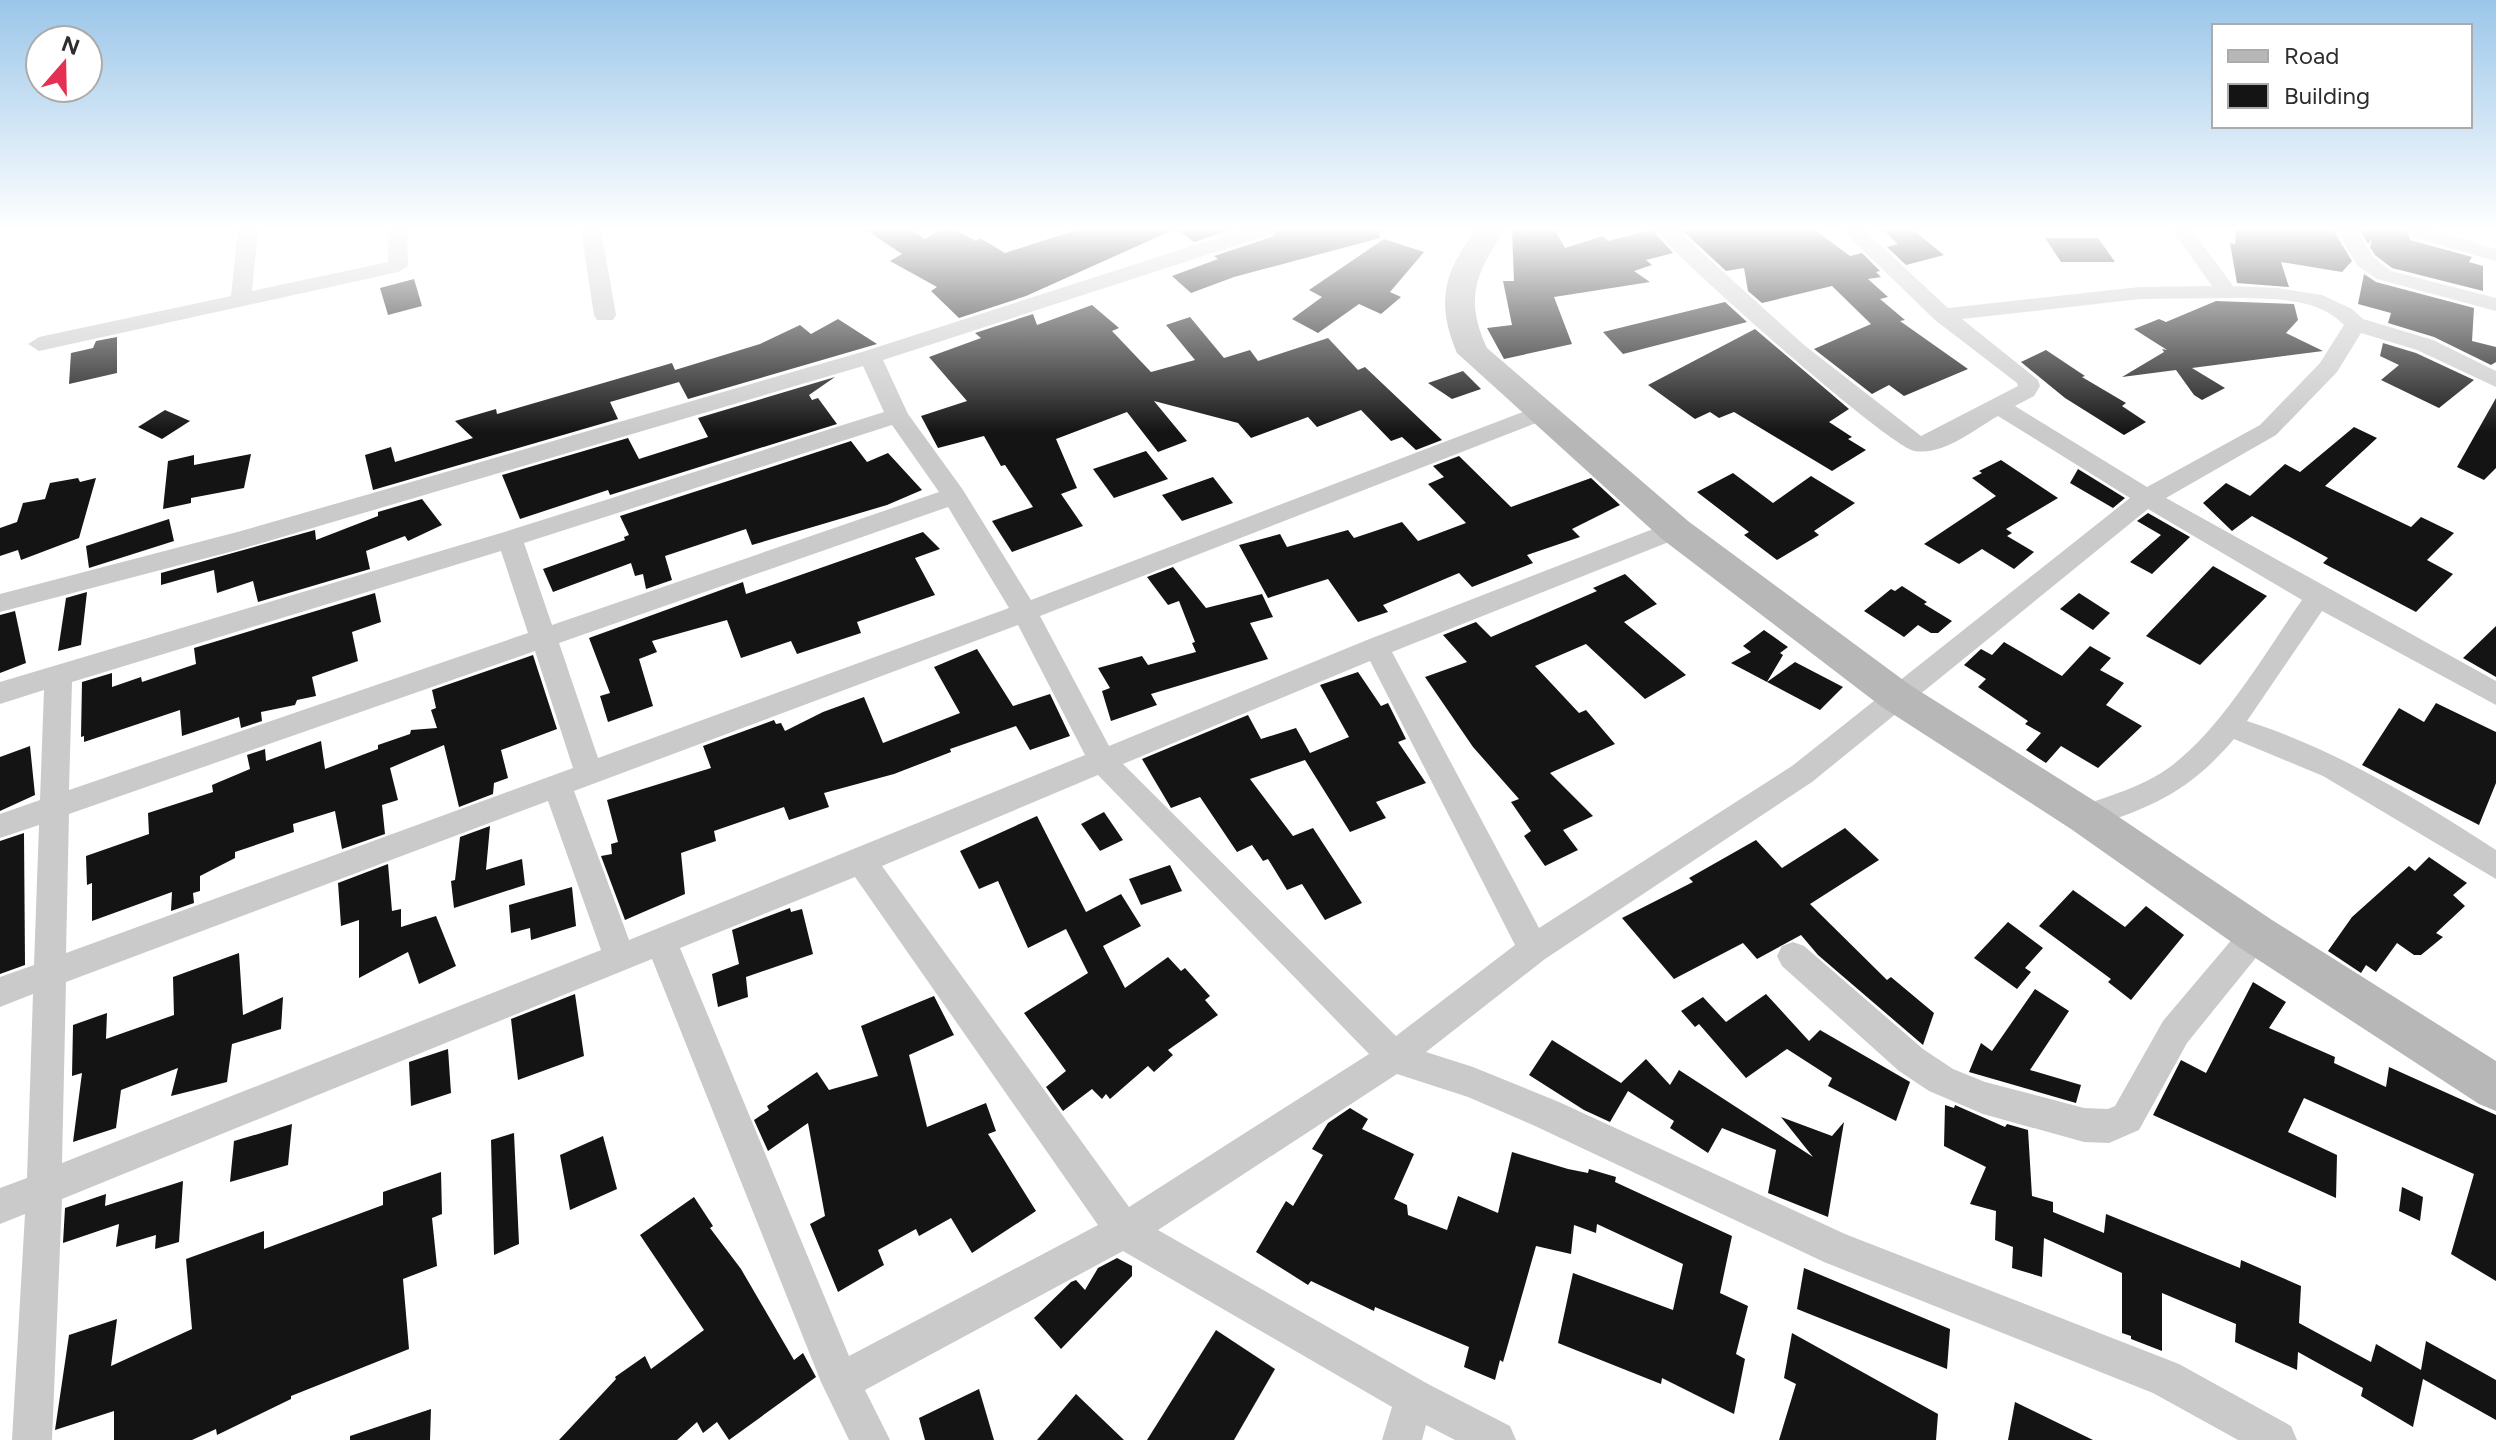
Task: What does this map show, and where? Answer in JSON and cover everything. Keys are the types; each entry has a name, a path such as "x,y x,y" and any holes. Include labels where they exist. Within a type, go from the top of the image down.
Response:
{"street":[{"path":"39,344 254,297"},
{"path":"602,297 605,315"},
{"path":"0,603 241,540 870,357 1056,297"},
{"path":"1460,297 1458,320 1473,353 1675,530 1896,696 2086,817 2256,934 2496,1088"},
{"path":"1738,297 1796,350 1916,444 1929,444 2000,407 2029,386 2027,380 1924,297"},
{"path":"1943,315 2102,297"},
{"path":"2296,297 2317,301 2343,312 2355,324 2425,345 2496,380"},
{"path":"2467,297 2496,305"},
{"path":"840,1382 1124,1231 1394,1057 1534,949 1802,774 2145,499 2268,430 2329,367 2355,324"},
{"path":"870,357 897,416 954,496 1025,612 1103,762 1394,1057 1473,1083 1547,1114 1837,1249 2165,1378 2277,1440"},
{"path":"2000,407 2145,499 2317,598 2496,694"},
{"path":"0,992 1025,612 1541,413"},
{"path":"0,693 510,539 897,416"},
{"path":"0,826 954,496"},
{"path":"0,1206 44,1191 660,939 861,861 1376,647 1675,530"},
{"path":"510,539 589,773"},
{"path":"2086,817 2166,785 2197,762 2228,726 2317,598"},
{"path":"1376,647 1534,949"},
{"path":"32,1440 44,1191 58,675"},
{"path":"2228,726 2292,748 2410,809 2496,866"},
{"path":"557,784 619,956"},
{"path":"861,861 1124,1231 1414,1398 1496,1440"},
{"path":"1793,956 1911,1060 1941,1080 1983,1098 2084,1125 2109,1126 2127,1118 2175,1032 2256,934"},
{"path":"660,939 840,1382 870,1440"},
{"path":"1402,1440 1414,1398"}],"building":[{"path":"383,297 419,297 422,306 388,315"},
{"path":"937,297 1022,297 959,318"},
{"path":"1322,297 1401,297 1381,314 1359,304 1318,333 1292,319"},
{"path":"1506,297 1554,297 1572,344 1504,359 1487,328 1512,325"},
{"path":"1755,297 1786,297 1762,303"},
{"path":"1843,297 1887,297 1880,299 1905,320 1900,321 1968,369 1904,396 1889,385 1872,394 1814,349 1871,324"},
{"path":"2359,297 2433,297 2474,308 2472,341 2496,347 2496,362 2491,365 2434,337 2388,323 2391,313 2358,304"},
{"path":"2216,301 2294,304 2298,320 2286,333 2323,351 2192,368 2225,388 2202,400 2194,395 2176,370 2122,377 2164,352 2162,349 2167,350 2134,329 2159,319 2166,322"},
{"path":"1725,302 1747,322 1623,354 1603,332"},
{"path":"1092,305 1119,328 1112,331 1151,372 1195,360 1166,325 1190,317 1224,358 1250,350 1258,361 1328,338 1358,370 1365,367 1442,440 1416,450 1402,437 1391,441 1361,410 1317,427 1308,417 1251,438 1238,423 1154,401 1187,441 1158,452 1127,412 1056,439 1077,488 1061,494 1083,526 1012,552 992,521 1033,507 1005,465 1001,466 984,436 938,448 921,416 967,401 929,357 981,338 975,333 1033,314 1037,325"},
{"path":"838,319 877,344 688,399 679,382 610,402 618,419 373,490 365,455 391,447 395,462 473,438 455,421 496,409 497,414 672,363 675,370 760,344 800,325 811,334"},
{"path":"1755,329 1849,409 1829,422 1866,450 1832,471 1734,412 1719,418 1710,412 1695,419 1648,385"},
{"path":"117,337 117,373 69,384 71,353 93,348 96,341"},
{"path":"2383,343 2416,353 2474,380 2439,408 2381,380 2399,365 2380,356"},
{"path":"2046,350 2085,376 2082,377 2126,403 2122,406 2146,422 2124,435 2065,398 2021,362"},
{"path":"1463,371 1481,389 1452,399 1428,383"},
{"path":"835,377 809,395 812,400 818,398 837,424 610,495 608,490 520,519 502,475 628,438 639,459 708,437 698,418"},
{"path":"2496,398 2496,468 2484,480 2457,467"},
{"path":"165,410 190,421 162,439 138,427"},
{"path":"2354,427 2377,438 2325,486 2411,527 2421,517 2454,533 2427,560 2453,574 2416,612 2323,563 2328,558 2252,516 2232,531 2203,503 2226,483 2250,496 2285,464 2300,472"},
{"path":"851,441 867,462 888,453 922,490 887,505 752,545 746,529 665,556 672,580 646,589 643,574 635,576 631,563 553,592 543,569 625,540 624,537 629,535 620,516"},
{"path":"1146,451 1168,479 1114,498 1093,469"},
{"path":"251,454 244,488 191,498 191,503 163,509 168,461 194,455 194,465"},
{"path":"1459,456 1511,507 1591,478 1620,505 1572,529 1580,537 1527,555 1533,563 1472,587 1459,573 1383,605 1388,612 1358,622 1328,579 1268,598 1239,545 1280,534 1287,547 1348,530 1354,538 1402,522 1418,541 1466,523 1428,484 1444,477 1433,466"},
{"path":"2001,460 2058,498 2006,529 2012,533 2007,536 2034,552 2014,569 1982,549 1959,564 1924,544 1996,496 1972,478"},
{"path":"2078,469 2125,498 2113,508 2070,483"},
{"path":"1733,473 1773,503 1811,476 1855,503 1814,531 1819,535 1777,560 1744,535 1749,532 1697,492"},
{"path":"1213,477 1233,503 1182,521 1162,495"},
{"path":"78,478 80,482 96,478 79,538 21,560 18,550 0,556 0,528 17,522 23,503 45,499 50,483"},
{"path":"422,499 442,525 408,541 405,536 366,551 370,569 258,602 253,581 217,593 214,570 161,585 161,573 315,530 316,540 378,516 378,512"},
{"path":"2148,513 2190,537 2152,574 2130,562 2161,535 2137,521"},
{"path":"169,519 174,541 89,568 86,546"},
{"path":"923,532 940,549 915,558 935,595 857,622 861,633 797,654 791,641 741,658 727,620 652,641 657,652 639,659 653,706 608,722 600,696 610,693 589,638 743,582 746,594"},
{"path":"2213,566 2267,596 2200,665 2146,636"},
{"path":"1173,567 1206,608 1262,594 1273,617 1250,623 1268,659 1151,694 1157,705 1111,721 1102,691 1110,688 1098,668 1142,656 1148,665 1196,652 1179,601 1168,605 1147,577"},
{"path":"1625,574 1657,604 1624,622 1686,675 1645,699 1586,644 1535,666 1579,713 1586,710 1615,744 1550,773 1593,816 1563,830 1578,850 1545,866 1524,836 1531,831 1511,802 1519,799 1473,747 1425,677 1467,662 1443,635 1476,622 1491,637 1597,591 1593,588"},
{"path":"1902,586 1952,621 1938,633 1931,633 1918,625 1904,637 1864,611 1891,589 1895,591"},
{"path":"87,592 81,645 58,651 66,598"},
{"path":"375,593 381,622 352,632 358,661 312,677 316,696 297,700 295,705 261,712 262,721 241,728 239,717 182,736 180,710 84,742 84,736 81,737 82,682 112,673 112,687 141,677 142,682 196,664 194,648"},
{"path":"2079,593 2110,613 2093,630 2060,609"},
{"path":"15,611 26,663 0,673 0,615"},
{"path":"2496,626 2496,677 2463,658"},
{"path":"1764,630 1788,647 1780,653 1783,655 1767,682 1731,663 1751,652 1743,646"},
{"path":"2004,642 2062,676 2090,646 2111,658 2100,670 2124,683 2106,705 2142,726 2098,768 2061,746 2046,763 2026,750 2041,733 1978,687 1986,679 1964,665 1981,649 1992,655"},
{"path":"977,649 1013,706 1050,694 1070,736 1030,750 1016,726 950,749 951,752 894,774 824,793 829,807 789,820 784,807 714,831 716,841 681,853 685,894 625,920 601,856 612,854 611,844 618,842 607,800 711,768 703,746 774,720 776,724 781,723 785,731 823,712 864,697 883,743 960,713 934,667"},
{"path":"533,655 557,729 501,750 508,778 494,783 493,794 459,807 444,745 390,768 398,800 382,805 385,834 342,849 335,811 293,824 294,832 235,852 235,858 200,876 200,891 193,893 194,903 171,911 172,892 92,921 92,883 87,885 86,856 149,834 148,813 213,792 212,785 250,769 247,755 265,749 266,761 321,741 325,769 378,749 378,745 410,734 411,730 437,728 431,710 436,708 432,690"},
{"path":"1795,662 1843,687 1820,710 1767,682"},
{"path":"1358,672 1381,706 1388,703 1406,739 1398,742 1426,783 1376,802 1386,818 1350,832 1305,760 1250,779 1293,836 1313,828 1362,903 1325,920 1302,884 1287,890 1268,859 1263,861 1252,845 1237,852 1200,797 1171,808 1142,759 1248,715 1261,739 1296,728 1310,753 1349,737 1320,685"},
{"path":"2436,703 2496,732 2496,783 2479,825 2362,765 2399,708 2424,722"},
{"path":"30,746 35,795 0,811 0,757"},
{"path":"1104,812 1123,840 1100,851 1081,824"},
{"path":"1037,816 1086,912 1121,894 1141,926 1103,946 1125,988 1168,957 1181,971 1185,968 1210,996 1205,1000 1218,1015 1168,1050 1173,1055 1154,1072 1148,1066 1110,1099 1106,1094 1102,1099 1092,1089 1063,1111 1046,1087 1066,1071 1024,1013 1088,973 1066,929 1028,948 998,881 979,889 960,851"},
{"path":"490,826 486,870 522,859 525,885 454,908 451,881 455,880 460,837"},
{"path":"1845,828 1879,860 1810,904 1887,980 1891,977 1934,1013 1923,1045 1818,955 1801,935 1757,959 1743,943 1674,979 1622,918 1693,882 1689,878 1756,840 1782,868"},
{"path":"24,833 25,965 0,974 0,841"},
{"path":"2429,857 2467,883 2453,895 2465,906 2436,933 2443,937 2421,955 2414,955 2397,943 2376,972 2366,965 2361,973 2328,951 2352,917 2409,866 2415,871"},
{"path":"388,864 392,911 401,909 401,927 436,916 456,966 419,984 408,952 359,978 359,920 341,926 338,883"},
{"path":"1170,865 1182,891 1141,905 1129,879"},
{"path":"572,887 576,926 531,940 530,928 511,933 509,905"},
{"path":"2073,890 2125,927 2146,906 2184,935 2131,1000 2108,982 2111,979 2039,926"},
{"path":"790,908 791,912 802,909 813,954 746,977 748,997 718,1007 712,974 739,964 732,930"},
{"path":"2008,922 2043,948 2025,968 2031,972 2017,989 1974,958"},
{"path":"239,953 243,1015 283,997 281,1029 232,1044 227,1082 171,1096 178,1068 121,1090 116,1128 73,1142 82,1073 72,1076 73,1025 107,1013 106,1039 174,1015 173,977"},
{"path":"2253,982 2286,1002 2269,1028 2335,1057 2334,1063 2386,1087 2389,1067 2496,1115 2496,1281 2451,1254 2474,1174 2304,1098 2288,1132 2337,1155 2336,1198 2153,1115 2181,1060 2206,1073"},
{"path":"2035,989 2069,1011 2030,1070 2081,1085 2076,1103 1969,1072 1981,1043 1992,1051"},
{"path":"575,994 584,1056 518,1080 511,1019"},
{"path":"1766,994 1809,1041 1820,1030 1910,1082 1896,1121 1828,1086 1832,1078 1787,1049 1746,1078 1699,1024 1695,1027 1681,1011 1703,997 1726,1022"},
{"path":"934,996 954,1035 909,1055 927,1127 986,1103 996,1131 988,1134 1036,1211 972,1253 951,1218 919,1236 916,1229 878,1250 884,1265 838,1292 810,1224 825,1216 808,1123 768,1151 754,1120 769,1110 767,1106 817,1072 829,1090 878,1076 861,1026"},
{"path":"1552,1040 1621,1083 1646,1059 1670,1085 1679,1070 1813,1157 1781,1117 1832,1136 1844,1122 1828,1217 1768,1193 1776,1150 1722,1128 1708,1153 1670,1128 1674,1121 1628,1091 1610,1122 1584,1110 1529,1075"},
{"path":"448,1049 451,1093 411,1106 409,1062"},
{"path":"1945,1105 1954,1108 1955,1105 2005,1127 2007,1124 2028,1130 2032,1196 2053,1202 2053,1212 2104,1233 2106,1214 2240,1268 2241,1260 2301,1286 2299,1323 2371,1362 2376,1344 2421,1370 2426,1341 2496,1380 2496,1420 2423,1379 2413,1427 2361,1396 2363,1388 2298,1352 2297,1370 2235,1342 2236,1324 2162,1293 2162,1351 2131,1339 2131,1336 2122,1333 2122,1273 2044,1238 2042,1277 2012,1268 2013,1247 1995,1240 1996,1211 1970,1204 1986,1167 1944,1146"},
{"path":"1350,1108 1368,1119 1362,1129 1414,1154 1394,1199 1407,1205 1408,1215 1447,1230 1458,1196 1498,1213 1512,1152 1568,1169 1588,1173 1589,1169 1616,1177 1615,1182 1732,1236 1720,1293 1748,1306 1736,1354 1745,1359 1734,1414 1662,1378 1661,1384 1558,1343 1573,1273 1673,1310 1683,1264 1597,1224 1596,1233 1574,1225 1571,1254 1536,1246 1495,1380 1464,1367 1469,1347 1375,1307 1374,1311 1311,1281 1308,1285 1256,1252 1286,1201 1293,1206 1323,1155 1312,1149 1328,1123"},
{"path":"292,1124 288,1165 230,1182 234,1141"},
{"path":"514,1133 519,1244 494,1255 491,1140"},
{"path":"603,1136 617,1189 570,1210 560,1155"},
{"path":"441,1172 442,1214 432,1218 437,1266 403,1279 409,1349 291,1396 291,1399 217,1435 216,1429 192,1440 114,1440 114,1411 55,1430 69,1335 117,1319 111,1366 192,1329 186,1259 264,1231 264,1249 383,1205 383,1192"},
{"path":"183,1181 179,1242 155,1249 156,1235 116,1247 119,1224 63,1243 65,1208 106,1194 105,1206"},
{"path":"2402,1187 2423,1197 2420,1221 2399,1211"},
{"path":"694,1197 713,1226 710,1228 741,1269 794,1360 803,1353 816,1377 729,1440 717,1422 703,1433 697,1422 677,1440 559,1440 615,1377 645,1356 651,1369 704,1330 640,1235"},
{"path":"1117,1258 1132,1266 1132,1276 1061,1349 1034,1318 1071,1282 1076,1280 1085,1290 1098,1268"},
{"path":"1804,1268 1950,1329 1947,1369 1797,1309"},
{"path":"1216,1330 1275,1369 1234,1440 1147,1440"},
{"path":"1792,1333 1938,1414 1936,1440 1779,1440 1796,1384 1784,1378"},
{"path":"979,1389 994,1440 925,1440 919,1418"},
{"path":"1076,1394 1124,1440 1037,1440"},
{"path":"2015,1402 2093,1440 2008,1440"},
{"path":"431,1409 430,1440 350,1440 350,1436"}]}
